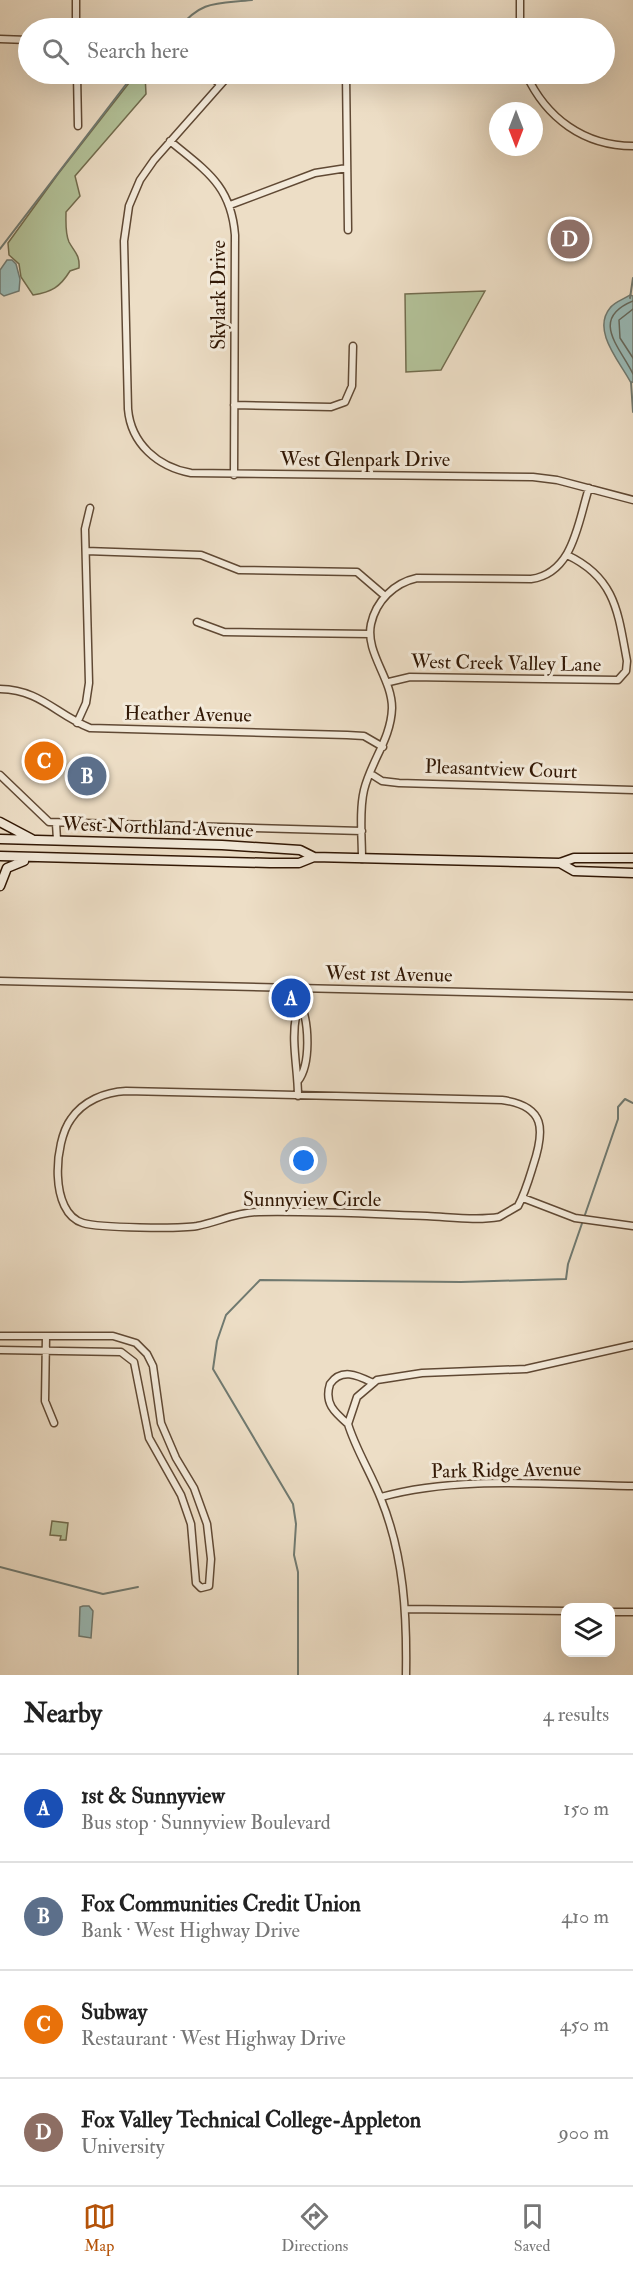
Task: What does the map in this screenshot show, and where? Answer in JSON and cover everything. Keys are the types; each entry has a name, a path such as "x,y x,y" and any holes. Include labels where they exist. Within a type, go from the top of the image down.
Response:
{"main road":[{"path":"0,822 32,839"},
{"name":"West Northland Avenue","path":"0,839 222,845 300,850 314,857 362,859 560,863 574,858 633,858"},
{"name":"West Northland Avenue","path":"0,856 299,863 314,857"},
{"path":"0,886 5,871 11,864 38,858"},
{"name":"West Northland Avenue","path":"560,863 574,871 633,873"}],"street":[{"path":"76,0 76,18"},
{"path":"520,0 520,18"},
{"path":"0,39 18,40"},
{"path":"77,84 78,126"},
{"name":"West Glenpark Drive","path":"220,84 170,141 140,180 127,217 124,252 128,409 137,438 162,464 191,473 234,475 545,478 633,500"},
{"path":"346,84 348,230"},
{"path":"532,84 543,104 573,131 606,144 633,146"},
{"name":"Skylark Drive","path":"170,141 218,184 230,205 235,236 234,475"},
{"path":"230,205 315,172 347,168"},
{"path":"234,405 339,405 345,402 351,393 353,346"},
{"path":"362,859 363,795 383,747 392,710 388,682 372,647 370,634 373,617 385,596 402,583 417,578 538,578 555,569 567,555 588,488"},
{"path":"77,723 86,703 89,683 85,529 90,508"},
{"path":"86,551 195,554 239,570 357,572 385,596"},
{"name":"West Creek Valley Lane","path":"388,682 416,677 603,682 618,680 622,676 627,661 613,596 597,575 567,555"},
{"path":"197,622 224,632 370,634"},
{"name":"Heather Avenue","path":"0,689 15,689 38,696 77,723 90,728 347,735 371,739 383,747"},
{"name":"Pleasantview Court","path":"371,774 382,781 399,783 633,790"},
{"path":"0,775 44,820 56,823 362,831"},
{"path":"56,823 57,840"},
{"name":"West 1st Avenue","path":"0,981 633,996"},
{"path":"298,1096 298,1081 294,1072 296,1027 302,988"},
{"path":"298,1081 305,1072 306,1016 301,1004"},
{"name":"Sunnyview Circle","path":"126,1091 298,1096 502,1100 524,1105 538,1119 542,1138 523,1198 514,1211 495,1218 260,1212 187,1227 86,1224 76,1221 63,1208 59,1184 64,1131 80,1109 102,1095 126,1091"},
{"path":"523,1198 568,1216 594,1222 633,1226"},
{"path":"0,1336 124,1338 136,1343 151,1360 157,1408 167,1440 194,1488 202,1508 211,1559 211,1581 204,1588 196,1582 195,1545 188,1513 144,1423 138,1370 129,1357 120,1352 0,1350"},
{"path":"46,1336 45,1401 54,1423"},
{"path":"120,1352 124,1338"},
{"path":"406,1675 406,1609 395,1540 381,1497 348,1424 331,1407 328,1399 330,1384 340,1375 346,1374 354,1374 371,1382 422,1373 526,1369 633,1345"},
{"path":"348,1424 357,1397 371,1382"},
{"path":"153,1445 167,1440"},
{"name":"Park Ridge Avenue","path":"381,1497 413,1489 458,1483 633,1486"},
{"path":"188,1513 202,1508"},
{"path":"406,1609 561,1611"},
{"path":"615,1612 633,1612"}],"green space":[{"path":"128,84 146,84 146,94 75,176 80,196 66,212 66,227 69,242 78,257 79,268 70,271 55,288 33,295 21,277 19,264 9,255 8,243"},
{"path":"485,291 441,370 406,372 405,294"},
{"path":"52,1521 68,1523 66,1540 60,1540 61,1536 50,1535"}],"water":[{"path":"7,260 12,260 16,264 20,279 19,291 4,296 0,293 0,270"},
{"path":"630,295 633,296 633,382 631,383 610,347 604,327 605,317 610,308"},
{"path":"89,1606 93,1611 91,1638 79,1636 80,1607"}],"waterway":[{"path":"188,18 195,12 211,5 252,0"},
{"path":"0,249 126,84"},
{"path":"630,298 633,278"},
{"path":"631,382 633,412"},
{"path":"298,1675 298,1572 294,1555 296,1524 293,1504 213,1369 217,1341 226,1315 260,1280 461,1282 566,1279 568,1264 618,1119 618,1107 625,1099 633,1103"},
{"path":"0,1567 103,1594 138,1587"}],"place":[{"name":"Fox Valley Technical College-Appleton","path":"570,239"},
{"name":"Subway","path":"44,761"},
{"name":"Fox Communities Credit Union","path":"87,776"},
{"name":"1st & Sunnyview","path":"291,998"}]}
